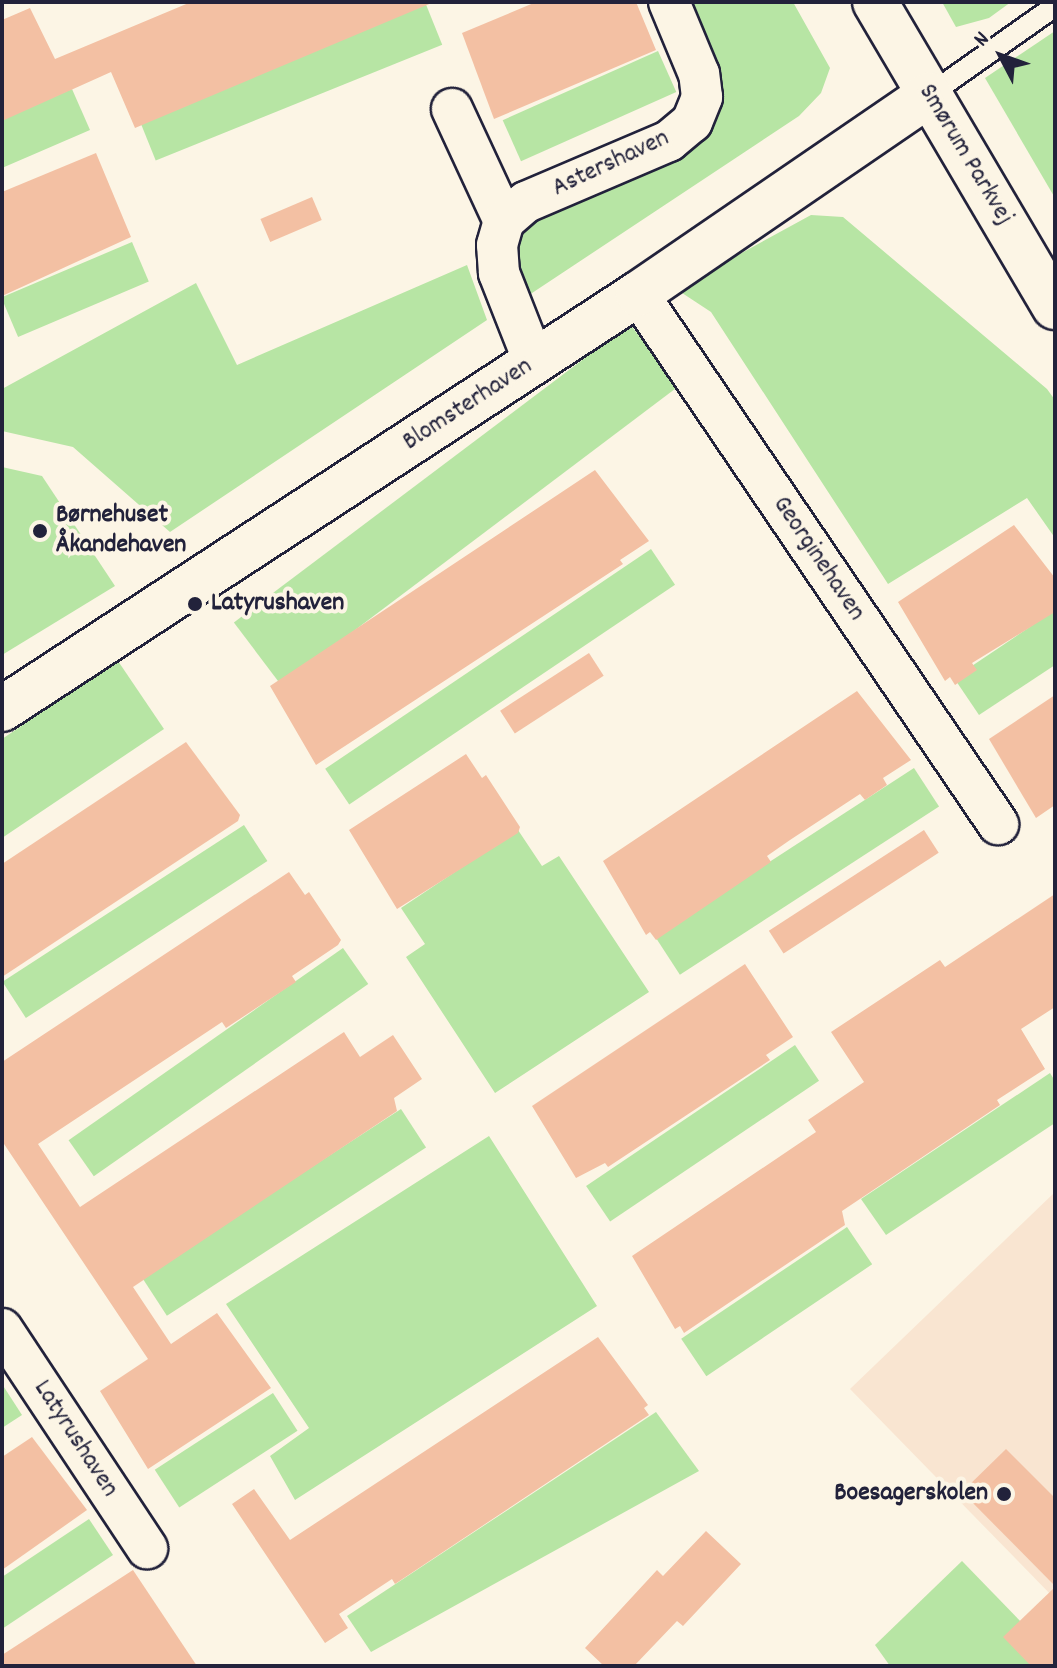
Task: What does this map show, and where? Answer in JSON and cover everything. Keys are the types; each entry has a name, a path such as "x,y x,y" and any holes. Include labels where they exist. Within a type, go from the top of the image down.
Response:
{"street":[{"name":"Astershaven","path":"504,221 526,202 669,141 692,122 702,97 699,74 669,2"},
{"name":"Smørum Parkvej","path":"875,2 1055,307"},
{"name":"Blomsterhaven","path":"2,709 638,294 929,95"},
{"path":"452,109 504,221 497,245 499,273 534,362"},
{"name":"Georginehaven","path":"638,294 998,824"},
{"name":"Latyrushaven","path":"2,1329 147,1548"}],"lane":[{"path":"929,95 1055,6"}],"shaded area":[{"name":"Boesagerskolen","path":"1055,1192 1055,1599 850,1389"}],"green space":[{"path":"425,2 442,45 156,160 139,118"},
{"path":"689,2 793,2 830,68 821,93 799,116 523,299 512,229 696,129"},
{"path":"942,2 1011,2 989,18 956,27"},
{"path":"1055,31 1055,198 985,78"},
{"path":"658,51 676,92 521,161 503,120"},
{"path":"72,89 90,130 2,168 2,119"},
{"path":"811,215 843,217 1047,389 1055,400 1055,538 1027,498 888,584 711,312 676,289"},
{"path":"132,242 149,282 18,337 2,297"},
{"path":"467,265 487,320 170,532 73,447 2,431 2,389 196,283 237,365"},
{"path":"630,324 678,387 281,686 234,623"},
{"name":"Børnehuset Åkandehaven","path":"2,467 42,476 115,586 2,655"},
{"path":"651,549 675,585 349,804 325,769"},
{"path":"1055,610 1055,665 979,715 954,678"},
{"path":"118,661 164,729 2,838 2,739"},
{"path":"914,768 939,807 680,975 655,936"},
{"path":"244,825 267,861 26,1018 2,982"},
{"path":"518,830 542,866 559,856 649,992 495,1093 406,957 425,944 401,908"},
{"path":"343,948 368,984 94,1176 69,1140"},
{"path":"795,1045 819,1081 610,1222 586,1186"},
{"path":"1050,1073 1055,1081 1055,1123 886,1235 861,1199"},
{"path":"401,1109 426,1148 167,1316 142,1277"},
{"path":"489,1136 597,1306 295,1500 270,1456 309,1428 226,1304"},
{"path":"847,1227 872,1264 706,1376 681,1339"},
{"path":"2,1384 22,1415 2,1428"},
{"path":"273,1393 298,1431 179,1508 155,1470"},
{"path":"656,1412 699,1471 371,1652 347,1616"},
{"path":"89,1519 113,1555 2,1629 2,1577"},
{"path":"962,1561 1055,1657 1055,1666 890,1666 875,1645"}],"building":[{"path":"191,2 434,2 135,128 111,72 2,121 2,20 30,8 55,59"},
{"path":"536,2 636,2 656,50 494,119 462,33"},
{"path":"96,153 131,237 2,296 2,192"},
{"path":"312,197 322,220 270,242 260,219"},
{"path":"595,470 649,541 620,560 623,564 316,765 270,686"},
{"path":"1014,525 1055,578 1055,612 972,663 977,670 955,685 950,677 945,681 898,602"},
{"path":"589,653 604,676 515,733 500,711"},
{"path":"857,691 911,760 883,778 887,785 865,800 860,794 790,840 767,856 771,862 656,940 650,932 646,935 603,861"},
{"path":"1055,695 1055,805 1036,818 989,739"},
{"path":"186,742 240,815 238,821 2,977 2,864"},
{"path":"466,754 482,778 486,775 520,827 518,833 397,909 349,830"},
{"path":"924,830 939,853 784,953 769,931"},
{"path":"289,872 305,895 309,892 341,940 338,945 292,976 296,982 226,1028 222,1022 38,1144 80,1207 344,1032 360,1057 393,1035 422,1079 394,1098 397,1111 133,1287 171,1344 217,1313 271,1388 148,1469 100,1391 148,1359 2,1141 2,1062"},
{"path":"1055,894 1055,1007 1021,1029 1045,1069 997,1100 1000,1105 842,1211 845,1225 684,1333 680,1326 675,1329 632,1256 816,1132 808,1120 864,1082 831,1032 940,960 945,967"},
{"path":"745,964 793,1037 766,1055 770,1060 608,1167 605,1163 576,1178 532,1106"},
{"path":"598,1337 648,1405 644,1408 649,1415 395,1584 392,1579 339,1614 348,1628 325,1643 232,1504 254,1489 290,1540"},
{"path":"32,1437 87,1510 2,1570 2,1457"},
{"path":"1006,1449 1055,1498 1055,1586 962,1492"},
{"path":"706,1531 741,1564 683,1626 677,1621 634,1666 604,1666 585,1648 657,1570 663,1576"},
{"path":"133,1570 197,1666 2,1666 2,1655"},
{"path":"1055,1587 1055,1666 1031,1666 1003,1637"}],"place":[{"name":"Børnehuset Åkandehaven","path":"40,531"},
{"name":"Latyrushaven","path":"195,604"},
{"name":"Boesagerskolen","path":"1004,1494"}]}
